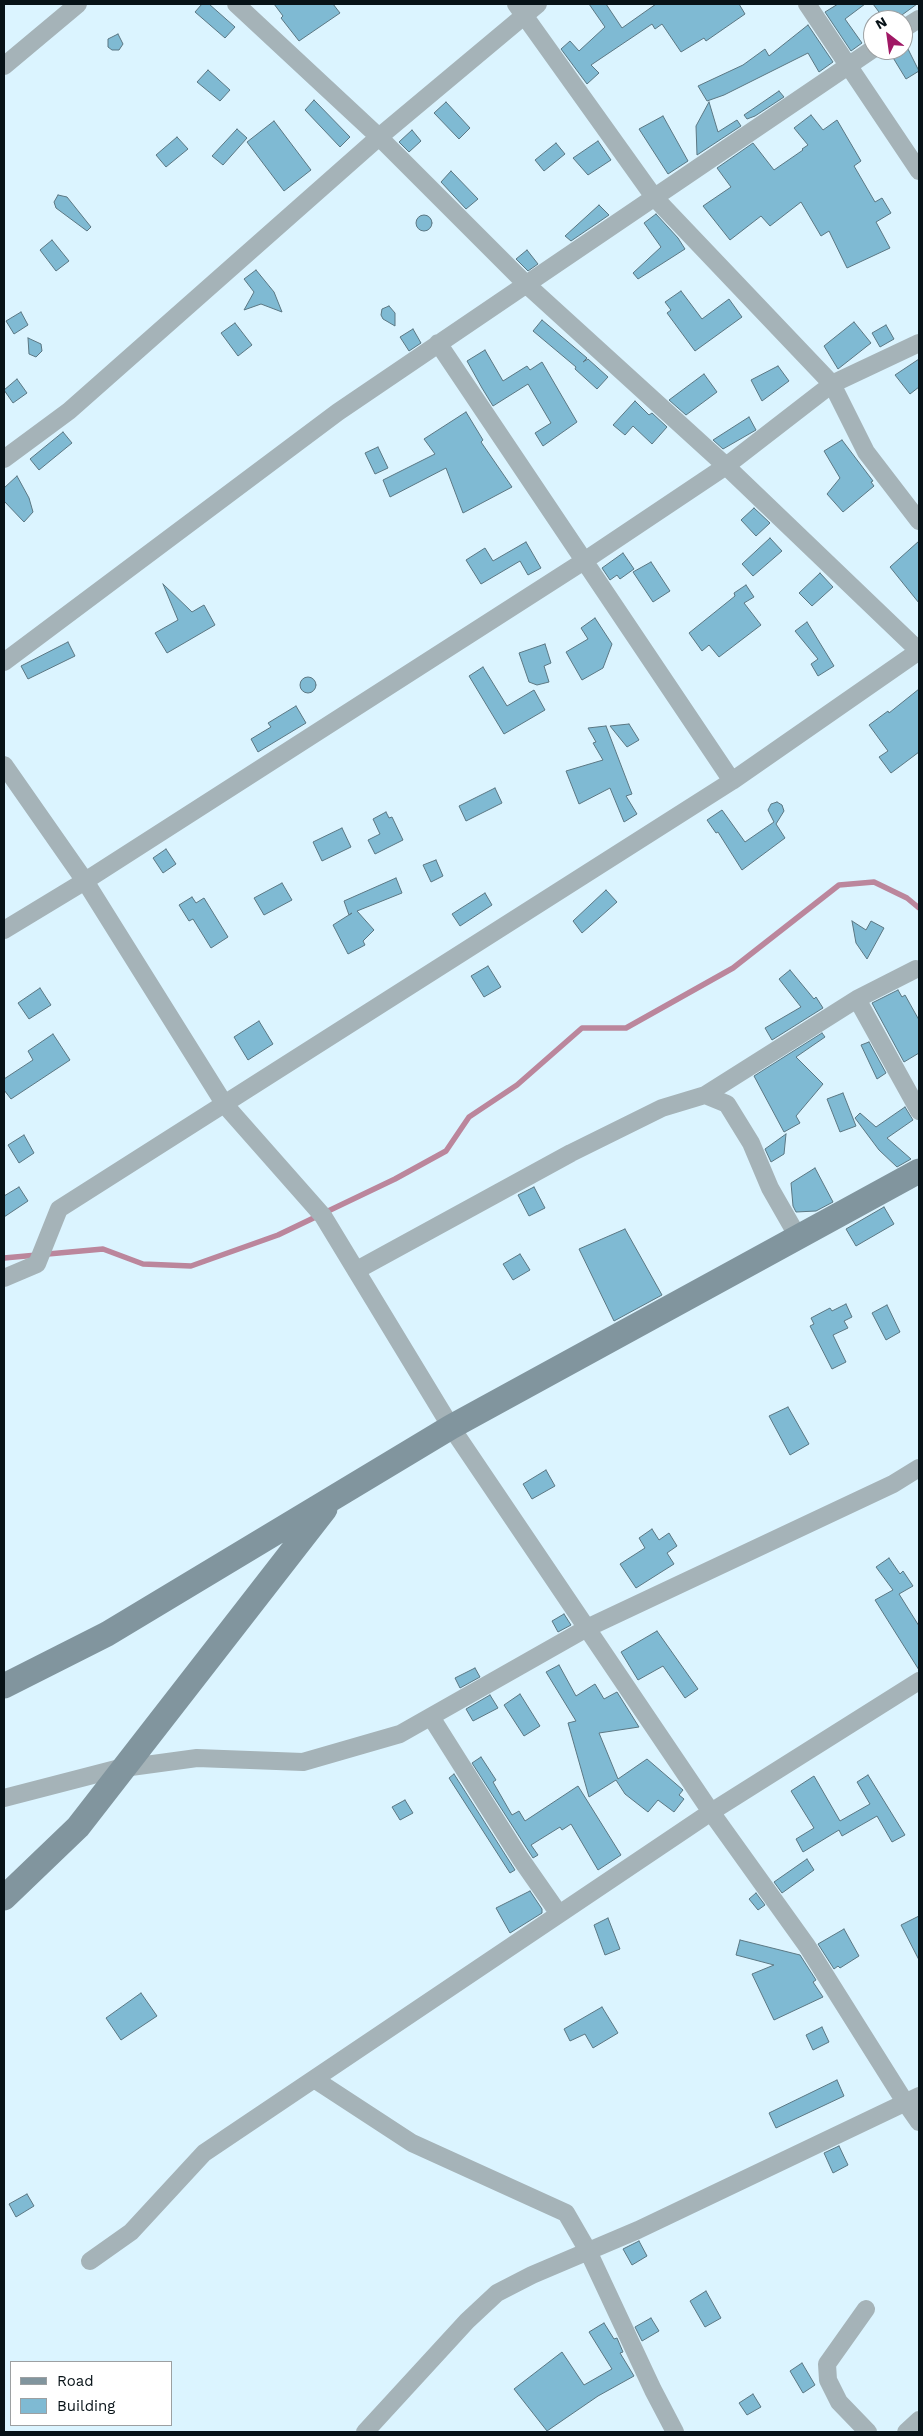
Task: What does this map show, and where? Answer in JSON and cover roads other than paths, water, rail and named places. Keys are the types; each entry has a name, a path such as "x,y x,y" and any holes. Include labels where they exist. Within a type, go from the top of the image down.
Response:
{"street":[{"path":"4,66 78,4"},
{"path":"4,1278 37,1264 59,1209 732,781 919,651 726,466 526,284 379,137 236,4"},
{"path":"807,4 919,171"},
{"path":"4,459 69,410 526,8 654,198 832,384 866,452 919,521"},
{"path":"4,662 338,412 863,56"},
{"path":"438,343 732,781"},
{"path":"4,930 85,881 584,561 726,466 832,384 919,343"},
{"path":"4,765 85,881 225,1105 323,1216 451,1427 711,1812 807,1946 912,2099 919,2122"},
{"path":"357,1270 579,1149 662,1108 705,1096 857,999 916,969"},
{"path":"857,999 919,1111"},
{"path":"705,1096 727,1104 751,1143 770,1188 798,1237"},
{"path":"4,1686 107,1634 451,1427 919,1171"},
{"path":"4,1798 125,1768 197,1758 303,1762 400,1734 587,1628 884,1488 919,1468"},
{"path":"4,1898 78,1827 335,1497"},
{"path":"90,2261 132,2232 204,2154 711,1812 919,1681"},
{"path":"431,1717 520,1858 559,1914"},
{"path":"314,2079 412,2143 566,2213 588,2251 653,2390 675,2432"},
{"path":"365,2432 467,2321 497,2293 532,2275 638,2230 912,2099"},
{"path":"866,2308 827,2364 828,2380 839,2402 868,2432"},
{"path":"906,2432 919,2420"}],"waterway":[{"path":"4,1258 103,1249 143,1264 191,1266 278,1235 395,1179 446,1151 469,1117 517,1085 582,1028 626,1028 733,968 839,885 874,882 907,898 919,908"}]}
